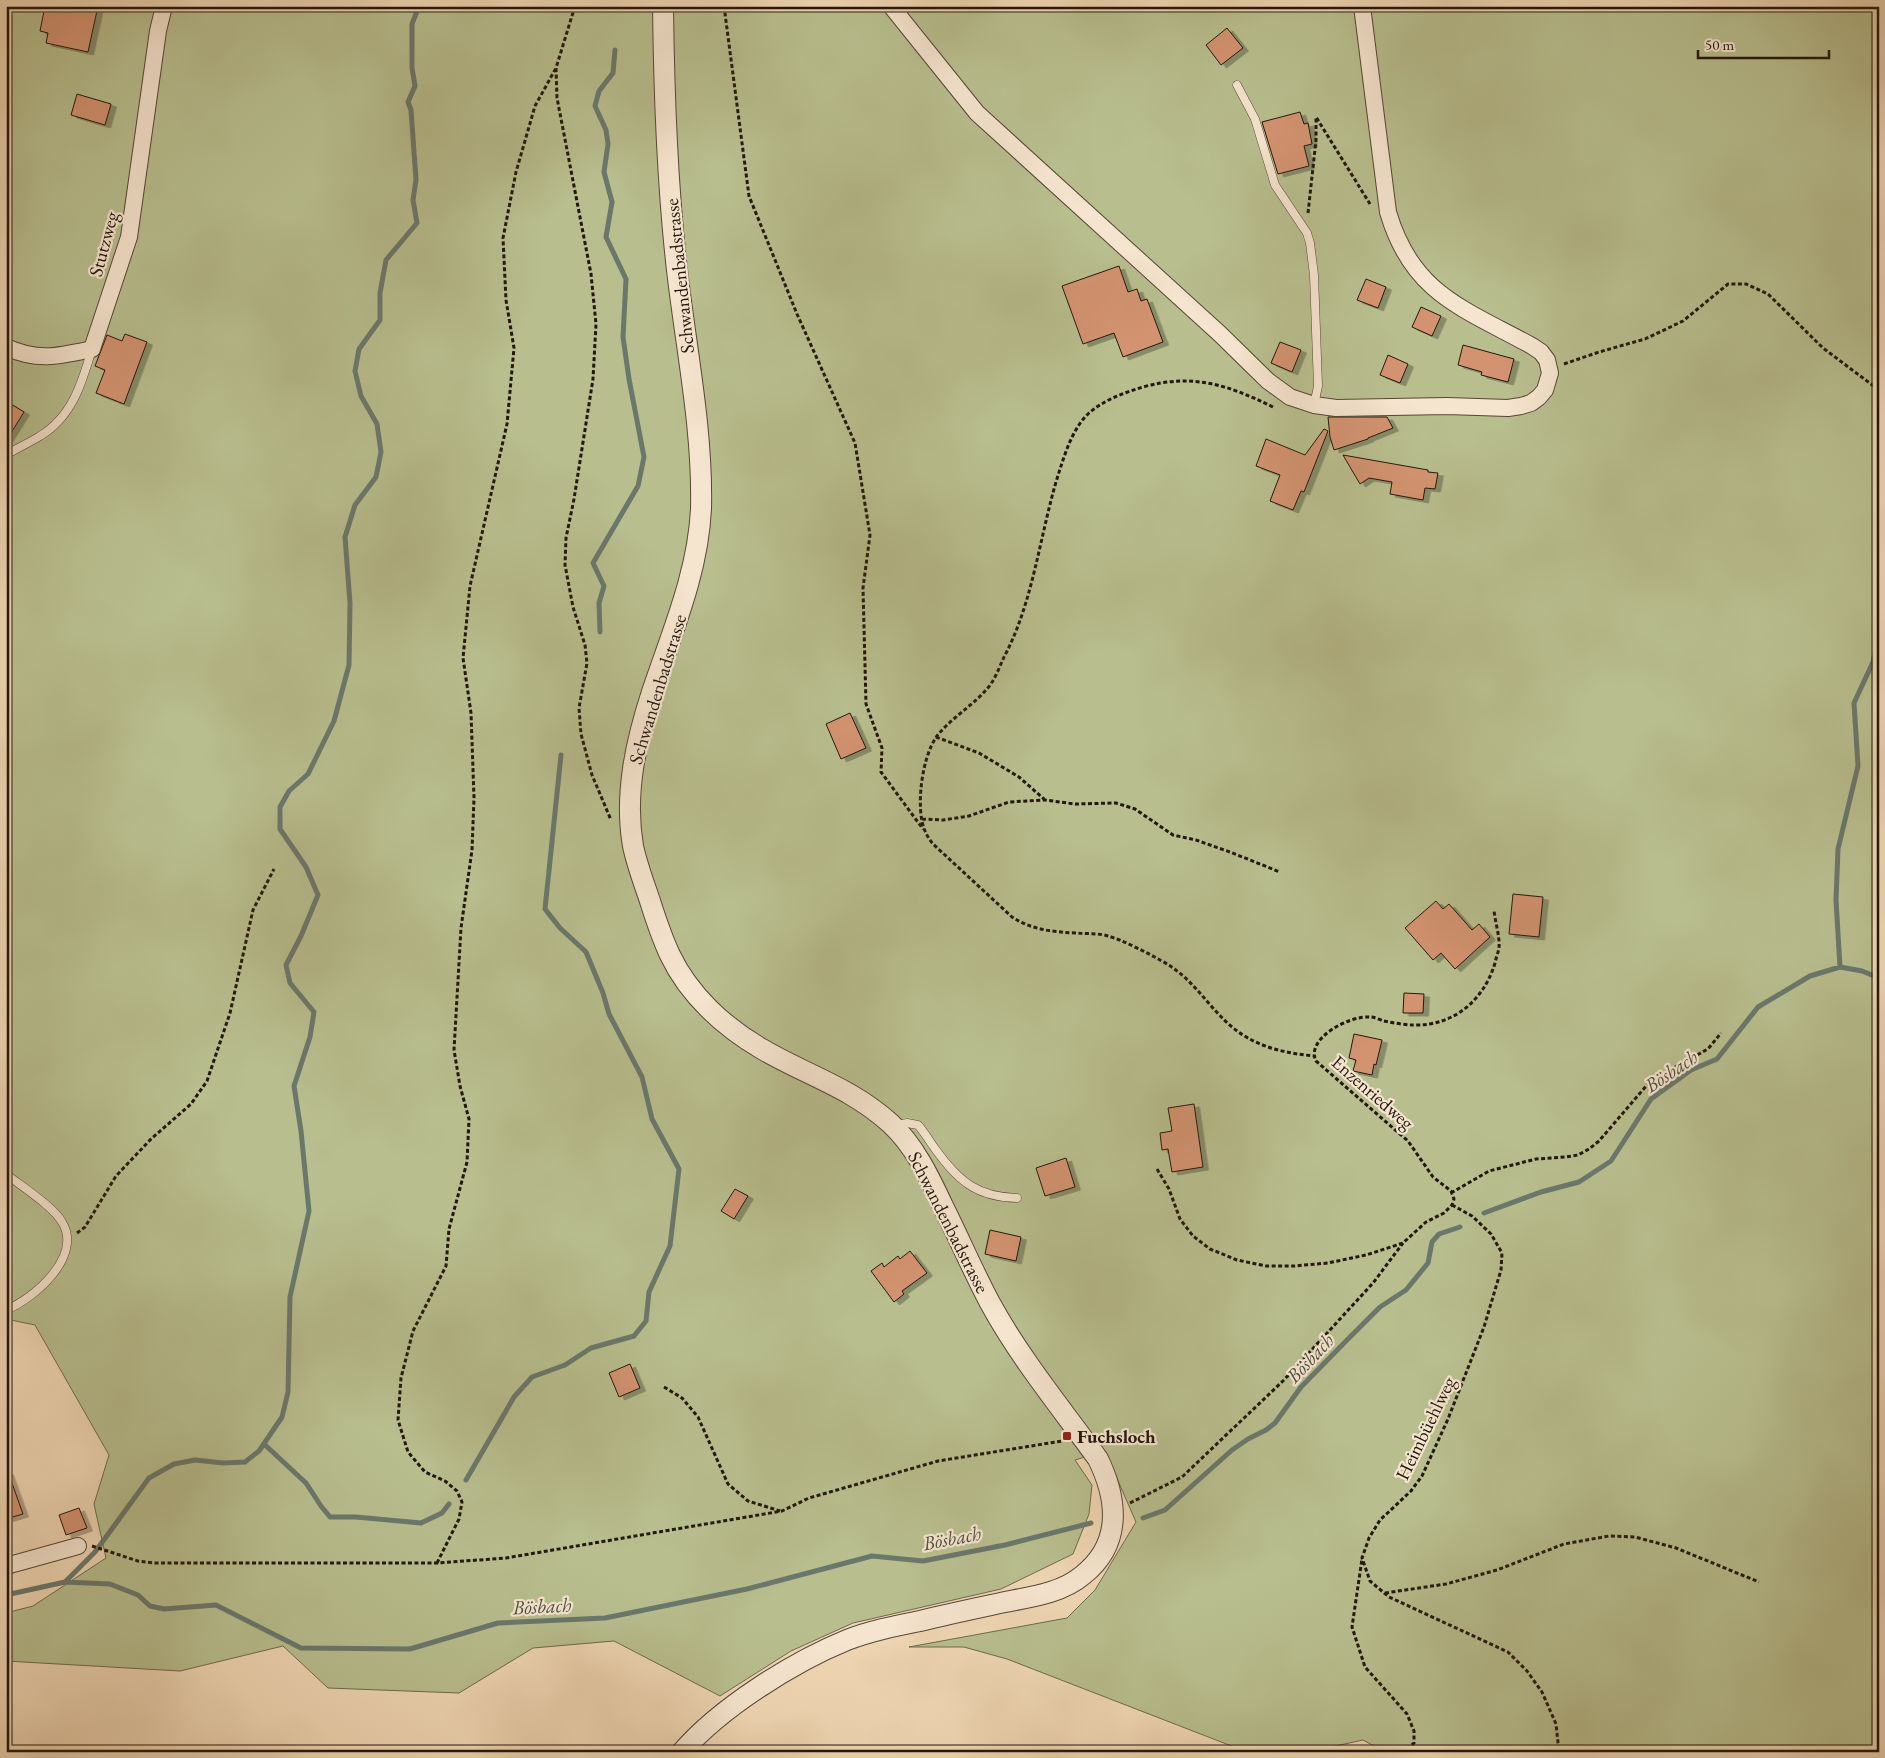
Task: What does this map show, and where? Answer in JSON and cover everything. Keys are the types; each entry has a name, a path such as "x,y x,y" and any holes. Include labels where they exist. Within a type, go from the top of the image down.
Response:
{"street":[{"name":"Stutzweg","path":"92,349 129,237 158,31 164,6"},
{"name":"Schwandenbadstrasse","path":"663,6 664,95 670,210 681,311 699,436 701,506 699,536 691,575 638,738 632,774 630,814 637,864 672,960 687,984 704,1004 730,1027 762,1048 854,1095 894,1126 911,1147 930,1179 988,1299 1003,1325 1018,1350 1098,1459 1105,1474 1114,1511 1108,1544 1084,1575 1070,1583 1037,1596 880,1629 848,1640 780,1675 751,1694 706,1728 682,1752"},
{"path":"891,6 977,113 1220,334 1268,381 1290,397 1314,405 1336,408 1447,406 1508,408 1531,403 1545,390 1549,381 1550,368 1541,352 1448,300 1431,287 1419,275 1399,242 1388,212 1362,6"},
{"path":"6,348 30,356 44,357 57,357 92,349"},
{"path":"6,1566 86,1546"}],"lane":[{"path":"1237,85 1254,120 1275,185 1307,233 1312,252 1318,386 1314,405"},
{"name":"Stutzweg","path":"6,455 40,437 59,420 76,396 92,349"},
{"path":"894,1126 907,1123 918,1125 952,1169 980,1192 1000,1197 1017,1198"},
{"path":"6,1174 62,1221 67,1236 64,1254 56,1270 47,1281 26,1301 6,1310"}],"path":[{"path":"437,1563 459,1519 462,1502 457,1491 445,1481 425,1472 408,1452 398,1420 401,1378 413,1331 446,1266 449,1229 468,1162 469,1118 460,1086 454,1050 461,928 472,850 474,798 471,713 463,658 470,586 507,424 514,348 506,300 503,238 516,172 535,106 556,68 575,6"},
{"path":"724,6 749,196 797,314 855,443 870,535 863,588 866,704 882,748 881,772 933,844 996,904 1023,924 1048,931 1108,936 1172,967 1194,985 1221,1016 1243,1034 1272,1049 1314,1056"},
{"path":"556,68 557,98 591,274 596,324 593,378 566,538 565,565 573,607 585,645 587,663 579,708 581,734 592,775 612,824"},
{"path":"1307,233 1316,140 1316,117 1374,210"},
{"path":"1550,368 1645,339 1683,321 1728,284 1746,284 1768,294 1823,348 1879,390"},
{"path":"925,832 920,806 923,775 930,748 936,737 988,689 1010,646 1027,601 1057,478 1067,450 1081,422 1088,414 1110,399 1125,392 1151,385 1197,382 1210,383 1240,391"},
{"path":"936,737 979,753 1018,777 1045,800"},
{"path":"922,820 943,820 969,816 1009,802 1045,800 1075,804 1116,803 1135,810 1173,835 1213,846 1280,872"},
{"path":"67,1236 79,1233 85,1227 116,1176 151,1139 191,1104 207,1081 230,1013 253,910 274,869"},
{"name":"Enzenriedweg","path":"1452,1193 1433,1177 1408,1141 1316,1061 1314,1050 1319,1041 1329,1032 1342,1023 1358,1018 1370,1017 1415,1025 1441,1022 1470,1006 1480,996 1492,971 1499,948 1494,910"},
{"path":"1114,1511 1182,1477 1284,1380 1373,1283 1404,1242 1426,1222 1444,1213 1452,1205 1454,1198 1452,1193 1489,1171 1536,1159 1578,1155 1589,1149 1599,1141 1647,1085 1708,1049 1721,1032"},
{"path":"1156,1169 1168,1189 1180,1219 1193,1236 1210,1249 1237,1260 1266,1266 1328,1263 1366,1255 1404,1242"},
{"name":"Heimbüehlweg","path":"1355,1752 1391,1748 1407,1749 1414,1743 1414,1731 1407,1714 1365,1667 1352,1627 1362,1558 1369,1538 1380,1520 1411,1491 1422,1476 1452,1410 1484,1327 1501,1270 1502,1253 1491,1234 1472,1216 1452,1205"},
{"path":"664,1388 682,1398 698,1417 728,1484 748,1501 782,1512"},
{"path":"86,1546 106,1550 138,1561 154,1563 437,1563 506,1558 782,1512 809,1498 938,1461 1082,1438"},
{"path":"1384,1593 1446,1584 1496,1570 1564,1544 1609,1536 1635,1537 1676,1548 1759,1582"},
{"path":"1362,1558 1370,1580 1389,1597 1508,1652 1527,1671 1542,1692 1556,1724 1559,1752"}],"green space":[{"path":"6,6 1879,6 1879,1752 1385,1752 1363,1740 1308,1752 1247,1752 1007,1659 964,1647 909,1647 1067,1618 1095,1590 1136,1522 1105,1451 1075,1460 1092,1485 1089,1514 1073,1554 1001,1589 853,1623 791,1651 720,1696 614,1641 533,1648 459,1693 328,1688 283,1646 180,1671 6,1661 6,1613 33,1606 106,1558 94,1504 109,1455 35,1325 6,1319"}],"building":[{"path":"45,6 69,10 70,6 98,6 88,52 46,43 48,33 40,31"},
{"path":"1227,28 1243,48 1221,65 1206,45"},
{"path":"77,94 111,104 105,125 71,115"},
{"path":"1300,112 1304,124 1308,123 1312,144 1304,146 1309,166 1278,174 1262,122"},
{"path":"1119,266 1128,292 1137,289 1141,301 1147,299 1163,342 1123,357 1114,333 1083,344 1062,286"},
{"path":"1366,279 1386,287 1378,308 1357,300"},
{"path":"1421,307 1441,316 1432,336 1412,327"},
{"path":"125,334 147,342 124,404 96,393 105,370 95,366 107,335 122,341"},
{"path":"1280,342 1301,350 1292,372 1271,363"},
{"path":"1463,345 1514,359 1508,382 1481,375 1482,372 1458,365"},
{"path":"1388,355 1408,364 1400,383 1380,375"},
{"path":"6,401 24,412 6,441"},
{"path":"1328,417 1387,417 1393,428 1368,439 1334,450 1330,437"},
{"path":"1324,429 1328,431 1304,492 1301,491 1293,510 1270,501 1280,475 1256,466 1266,439 1305,455"},
{"path":"1343,455 1438,473 1435,489 1425,488 1423,500 1390,494 1392,482 1369,478 1360,484"},
{"path":"850,713 866,748 841,759 826,724"},
{"path":"1513,894 1543,897 1539,937 1509,934"},
{"path":"1436,901 1443,909 1449,904 1472,930 1479,924 1490,937 1455,969 1441,953 1433,960 1405,928"},
{"path":"1404,993 1424,994 1423,1013 1403,1013"},
{"path":"1354,1034 1382,1040 1372,1075 1353,1071 1356,1060 1349,1058"},
{"path":"1194,1104 1203,1167 1172,1172 1168,1149 1162,1150 1160,1133 1172,1131 1168,1108"},
{"path":"1066,1158 1075,1187 1045,1196 1036,1168"},
{"path":"735,1189 748,1196 734,1219 721,1211"},
{"path":"990,1230 1021,1237 1016,1261 985,1254"},
{"path":"910,1251 927,1273 902,1291 904,1294 894,1302 871,1271 882,1263 884,1267 898,1256 900,1259"},
{"path":"630,1364 640,1388 619,1397 609,1373"},
{"path":"6,1472 8,1472 23,1514 6,1519"},
{"path":"79,1508 87,1528 66,1535 59,1515"}],"waterway":[{"path":"65,1582 95,1552 149,1478 174,1464 195,1460 223,1463 245,1462 259,1451 282,1417 288,1392 290,1297 309,1211 301,1131 294,1086 310,1037 314,1012 290,983 286,965 301,936 318,895 306,867 280,829 280,807 289,791 308,774 334,721 349,665 350,603 345,537 355,505 376,477 381,452 377,424 361,396 355,371 359,349 380,320 380,293 386,260 417,223 413,200 416,180 411,110 408,102 415,86 412,68 412,24 419,6"},
{"path":"600,632 599,603 604,586 593,563 638,486 644,457 623,337 626,279 606,237 612,202 604,172 608,144 606,130 595,106 599,91 613,73 615,50"},
{"path":"1840,967 1836,900 1838,849 1858,766 1854,703 1873,662 1879,636"},
{"path":"466,1480 514,1397 532,1377 565,1365 591,1348 634,1336 646,1321 649,1292 670,1246 679,1169 652,1119 642,1077 609,1014 603,993 586,952 560,928 545,909 561,755"},
{"name":"Bösbach","path":"1484,1213 1541,1192 1579,1182 1611,1161 1651,1099 1691,1070 1717,1059 1758,1007 1810,976 1840,967 1862,971 1879,978"},
{"name":"Bösbach","path":"1143,1518 1165,1510 1232,1450 1275,1423 1301,1387 1348,1339 1380,1307 1406,1290 1428,1263 1432,1242 1439,1234 1460,1227"},
{"path":"264,1444 306,1483 330,1517 356,1517 421,1523 442,1513 449,1504"},
{"name":"Bösbach","path":"6,1595 65,1582 110,1584 138,1595 150,1606 164,1609 216,1605 301,1648 410,1649 498,1623 605,1618 747,1589 872,1556 923,1561 1005,1545 1091,1523"}],"place":[{"name":"Fuchsloch","path":"1067,1436"}]}
